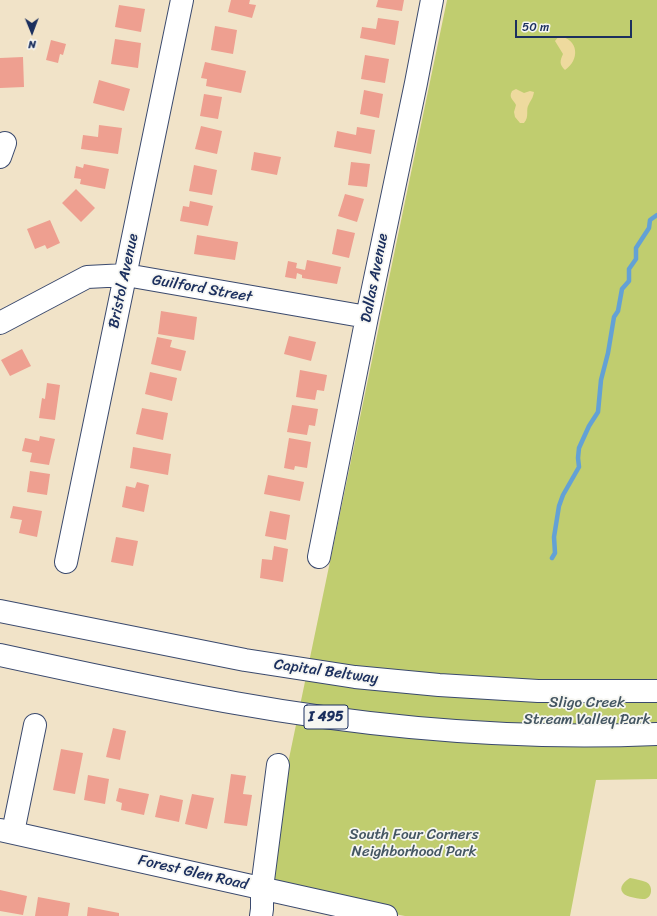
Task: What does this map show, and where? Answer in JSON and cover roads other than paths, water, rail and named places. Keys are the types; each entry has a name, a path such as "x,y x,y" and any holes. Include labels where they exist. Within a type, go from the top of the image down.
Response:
{"main road":[{"name":"Bristol Avenue","path":"66,562 182,0"},
{"name":"Dallas Avenue","path":"319,557 432,0"},
{"name":"Guilford Street","path":"0,323 87,277 126,275 367,317"},
{"name":"Capital Beltway","path":"0,611 245,660 355,677 438,685 538,690 657,691"},
{"name":"I 495","path":"0,655 236,703 347,720 537,735 657,734"},
{"path":"7,831 35,725"},
{"path":"261,916 262,888 278,765"},
{"name":"Forest Glen Road","path":"7,831 386,916"}],"waterway":[{"path":"552,558 555,553 554,537 559,506 563,495 579,467 579,448 589,426 598,412 601,380 608,353 614,317 618,311 622,289 629,281 629,269 636,259 636,248 649,228 650,220 657,215"}],"park label":[{"name":"Sligo Creek Stream Valley Park","path":"587,712"},
{"name":"South Four Corners Neighborhood Park","path":"414,844"}]}
